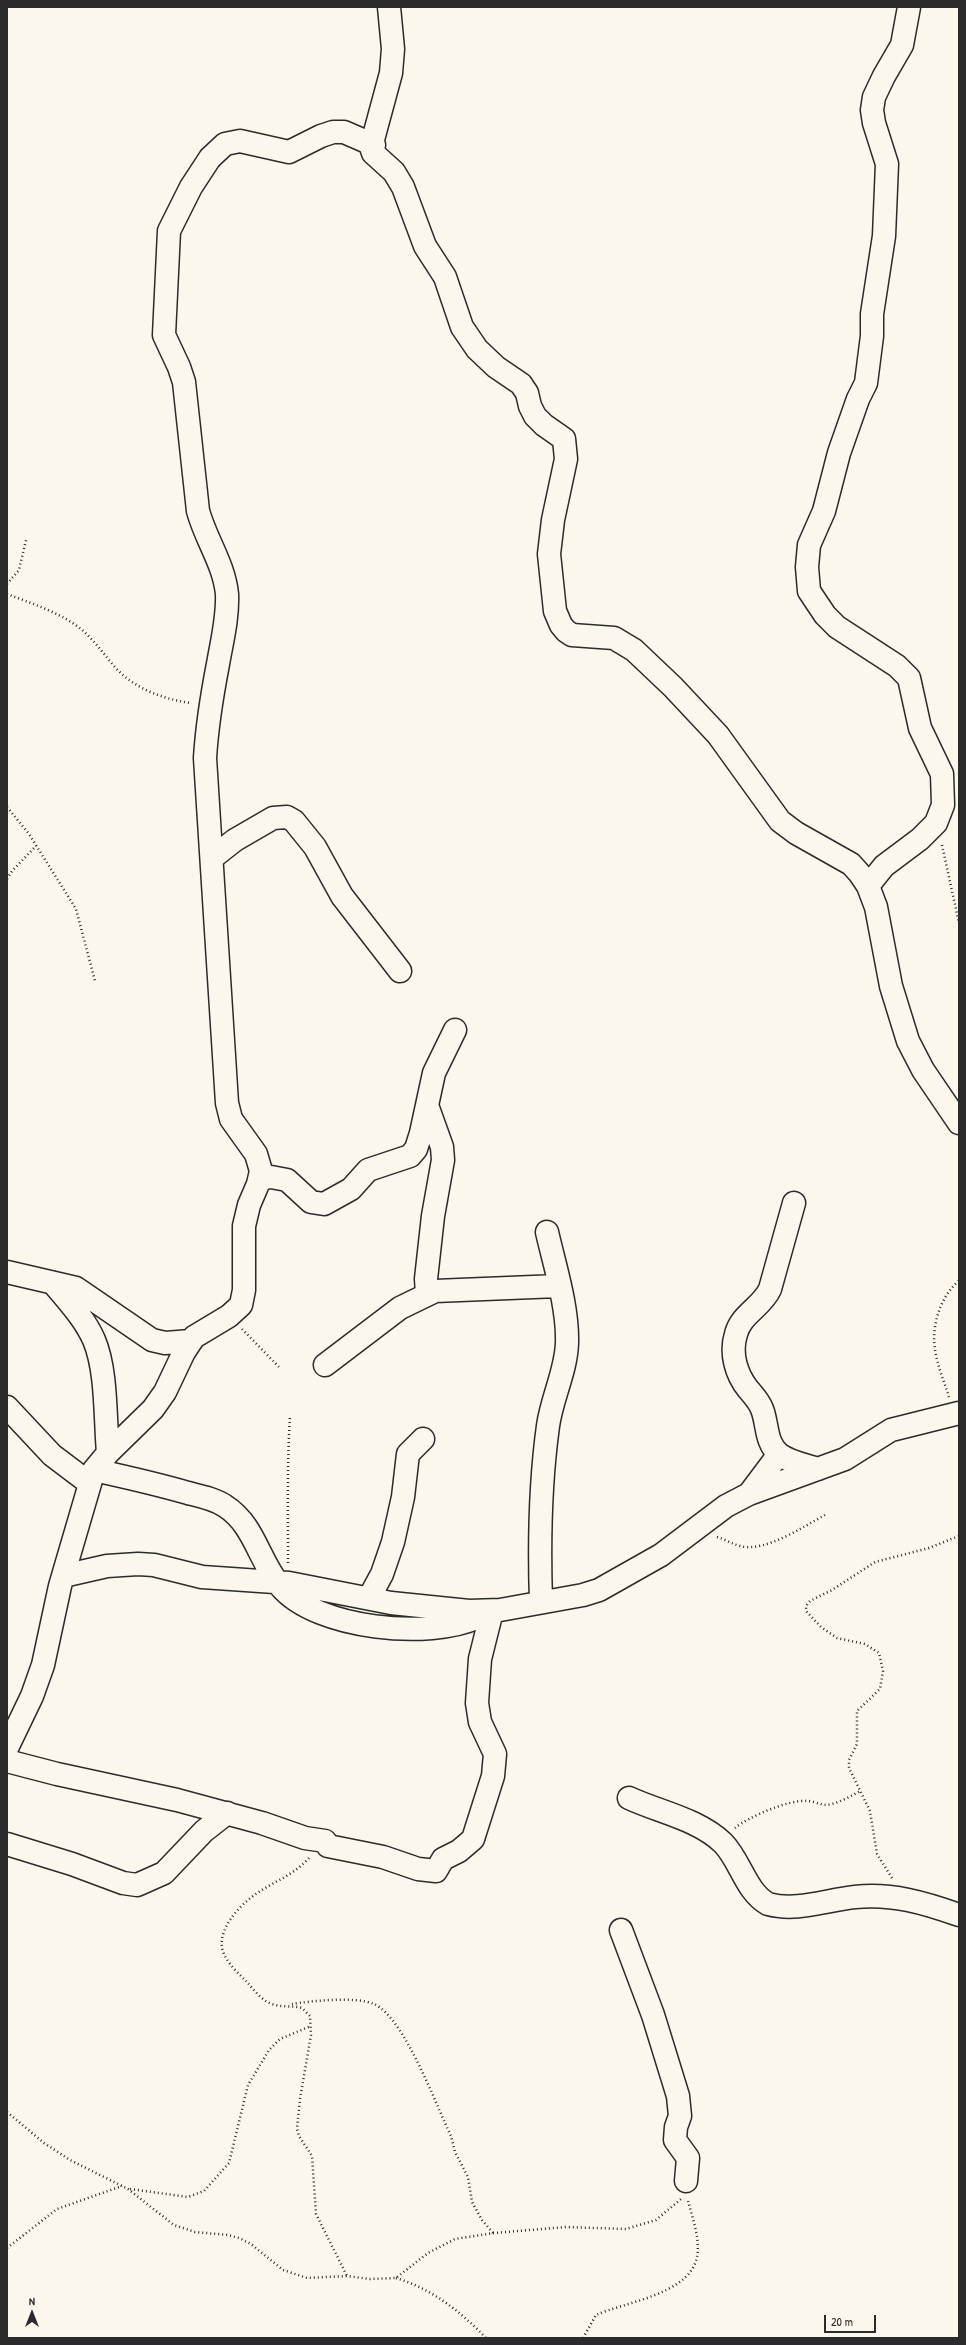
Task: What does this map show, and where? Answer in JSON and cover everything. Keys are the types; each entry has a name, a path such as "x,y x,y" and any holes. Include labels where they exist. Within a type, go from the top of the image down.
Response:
{"street":[{"path":"389,7 393,48 391,73 376,128 374,145 372,147 373,153 394,172 403,187 426,246 445,277 462,327 477,349 496,367 521,384 527,392 530,406 535,416 544,425 564,439 566,460 553,520 550,554 555,611 563,630 577,636 614,638 634,650 673,687 718,735 780,821 796,833 851,864 868,886 876,907 890,986 908,1041 923,1070 959,1123"},
{"path":"868,886 884,866 920,839 936,823 943,805 942,774 920,728 909,678 897,666 837,627 817,605 809,591 807,580 809,545 824,511 839,454 858,398 866,383 872,336 872,314 884,236 887,164 874,123 872,110 877,90 902,44 909,7"},
{"path":"7,1748 32,1696 43,1665 63,1576 91,1477 108,1452 153,1409 165,1392 191,1341 204,1330 229,1316 239,1307 243,1297 244,1226 260,1179 260,1165 256,1154 231,1119 227,1103 205,758 210,706 224,629 226,594 220,566 203,530 198,511 184,382 179,367 164,335 169,231 191,187 210,158 225,144 240,141 289,152 321,136 344,132 374,145"},
{"path":"212,858 235,840 273,818 287,817 294,821 315,847 342,896 400,971"},
{"path":"260,1179 271,1177 286,1180 315,1204 328,1203 351,1189 368,1170 410,1156 416,1149 428,1108 434,1073 455,1030"},
{"path":"427,1294 426,1279 433,1216 443,1160 442,1148 428,1108"},
{"path":"794,1203 770,1289 764,1299 741,1322 734,1343 735,1361 739,1374 759,1402 768,1438 779,1454 818,1469"},
{"path":"541,1602 539,1541 544,1466 551,1412 564,1370 567,1342 547,1232"},
{"path":"7,1272 53,1282 84,1292 152,1340 164,1343 191,1341"},
{"path":"53,1282 84,1323 98,1350 102,1366 108,1452"},
{"path":"325,1365 389,1315 427,1294 444,1290 558,1286"},
{"path":"7,1407 52,1455 91,1477 165,1487 224,1505 239,1517 283,1583 301,1603 324,1614 404,1630 434,1628 465,1622 492,1610"},
{"path":"63,1576 107,1566 138,1564 154,1565 202,1577 283,1583 426,1608 492,1610 583,1595 599,1590 661,1555 726,1506 749,1494 845,1459 891,1430 957,1413"},
{"path":"369,1598 382,1574 393,1542 403,1497 408,1454 423,1439"},
{"path":"749,1494 779,1454"},
{"path":"7,1761 227,1813 305,1838 325,1841 328,1846 383,1857 402,1864 431,1871 436,1870 443,1859 459,1851 471,1841 494,1765 495,1754 480,1722 477,1703 480,1659 492,1610"},
{"path":"629,1798 700,1827 722,1842 732,1854 756,1892 768,1904 794,1906 865,1896 908,1898 959,1915"},
{"path":"7,1844 123,1883 137,1885 164,1873 204,1831 227,1813"},
{"path":"621,1930 653,2015 678,2096 680,2116 676,2127 675,2140 688,2158 687,2188"}],"path":[{"path":"7,584 19,570 26,540"},
{"path":"7,594 79,628 91,638 114,666 132,682 172,701 210,706"},
{"path":"7,807 36,846 76,909 95,981"},
{"path":"936,823 959,923"},
{"path":"7,879 12,871 36,846"},
{"path":"957,1413 936,1355 934,1340 944,1297 959,1281"},
{"path":"229,1316 279,1367"},
{"path":"283,1583 289,1483 287,1455 290,1416"},
{"path":"690,1533 717,1536 740,1546 750,1547 780,1540 825,1516"},
{"path":"908,1898 877,1854 870,1811 849,1768 849,1760 857,1744 856,1718 862,1704 880,1689 883,1680 882,1659 873,1648 865,1644 837,1638 821,1627 806,1611 806,1606 810,1601 832,1590 875,1562 929,1548 959,1536"},
{"path":"722,1842 739,1825 775,1808 806,1800 824,1805 831,1804 860,1791"},
{"path":"325,1841 298,1870 266,1887 247,1901 229,1921 225,1932 222,1949 229,1962 266,2001 278,2006 348,2000 373,2003 384,2010 394,2022 408,2044 451,2136 455,2152 468,2177 472,2202 482,2220 494,2233"},
{"path":"286,2005 302,2008 308,2012 312,2026 297,2129 299,2136 312,2156 314,2204 320,2224 347,2276"},
{"path":"128,2189 188,2197 204,2192 229,2162 245,2092 269,2050 280,2039 312,2026"},
{"path":"7,2112 44,2143 70,2160 128,2189 174,2225 195,2232 228,2235 239,2238 251,2244 282,2270 307,2278 347,2276 384,2279 396,2278 418,2284 441,2298 486,2338"},
{"path":"7,2248 57,2209 122,2186"},
{"path":"396,2278 443,2244 455,2239 494,2233 566,2227 626,2229 656,2220 687,2188"},
{"path":"583,2338 596,2315 666,2290 680,2282 690,2270 696,2261 697,2244 687,2188"}]}
